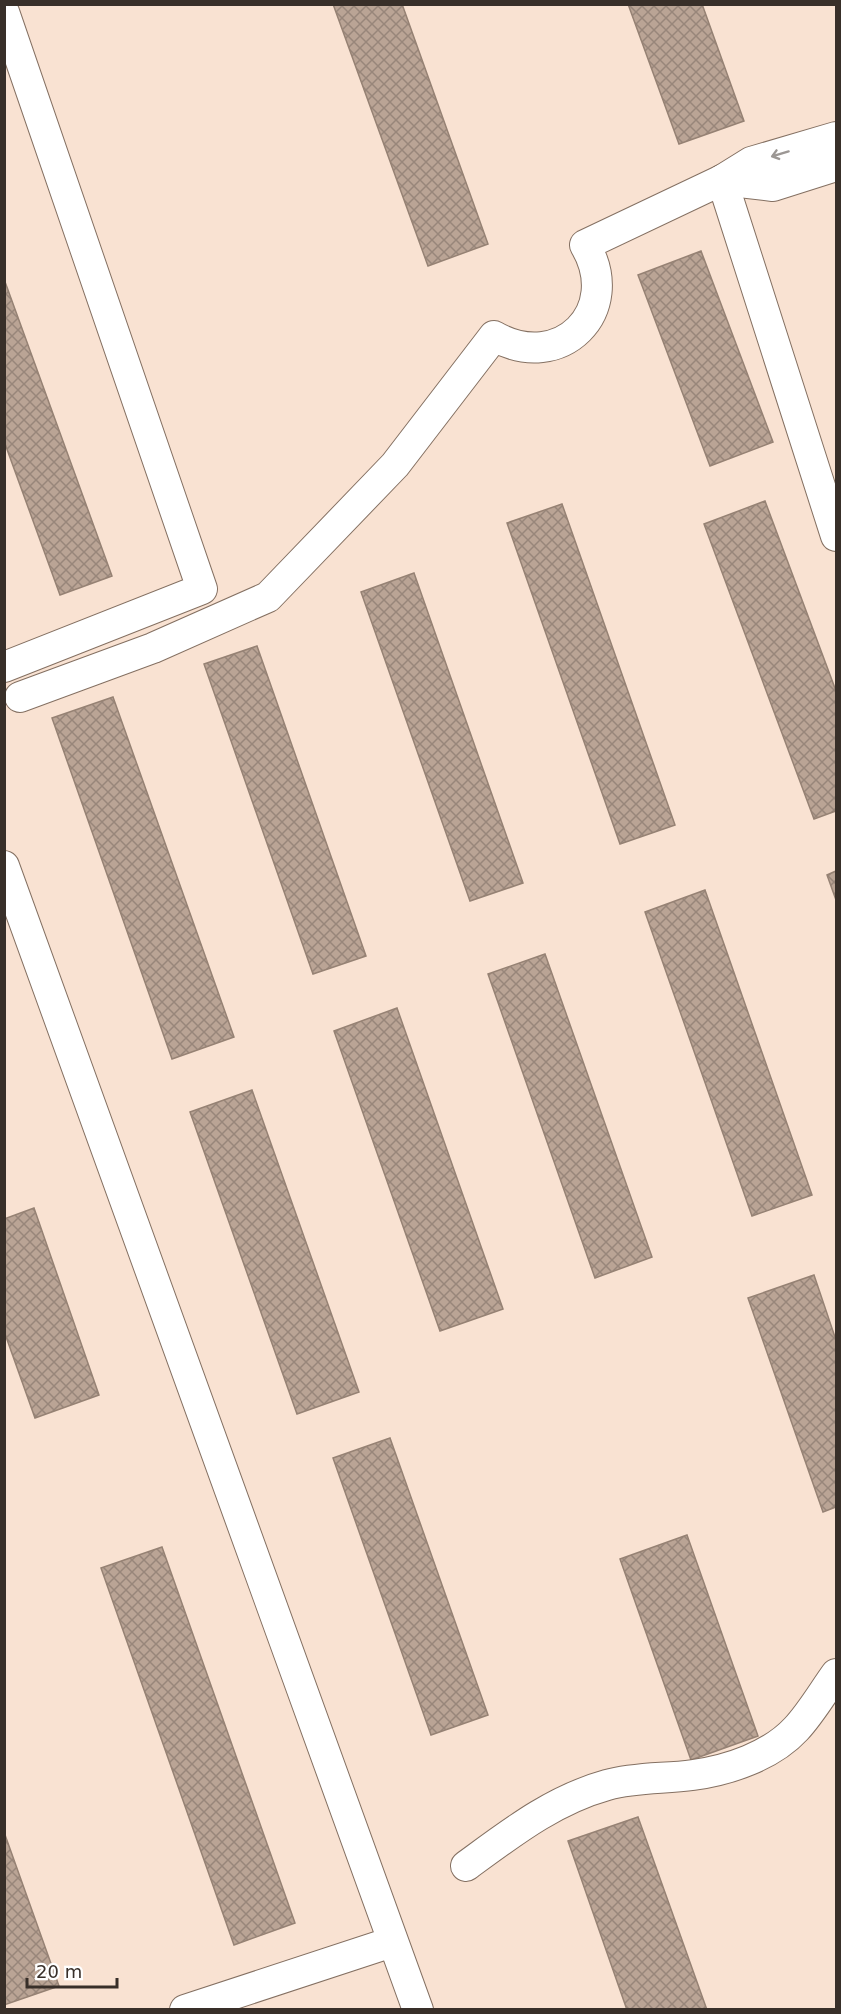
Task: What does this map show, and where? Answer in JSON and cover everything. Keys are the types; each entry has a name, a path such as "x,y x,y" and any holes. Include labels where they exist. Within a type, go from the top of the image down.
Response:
{"street":[{"path":"4,12 202,590 4,667"},
{"path":"20,697 153,648 268,597 394,465 494,336 508,344 540,349 563,341 582,327 592,313 598,285 597,271 585,245 722,180 751,162 837,137"},
{"path":"722,180 773,186 837,165"},
{"path":"722,180 837,536"},
{"path":"4,866 418,2010"},
{"path":"466,1866 529,1821 577,1794 637,1779 692,1775 719,1770 763,1753 796,1730 837,1674"},
{"path":"185,2010 392,1942"}],"building":[{"path":"333,4 402,4 488,244 428,266"},
{"path":"628,4 702,4 744,121 679,144"},
{"path":"701,251 773,442 710,466 638,275"},
{"path":"4,279 112,576 60,595 4,441"},
{"path":"765,501 836,691 836,811 814,819 704,524"},
{"path":"562,504 675,825 620,844 507,523"},
{"path":"414,573 523,883 470,901 361,592"},
{"path":"257,646 366,956 313,974 204,664"},
{"path":"113,697 234,1037 172,1059 52,718"},
{"path":"836,871 836,900 827,875"},
{"path":"705,890 812,1195 752,1216 645,912"},
{"path":"545,954 652,1257 595,1278 488,974"},
{"path":"397,1008 503,1309 440,1331 334,1031"},
{"path":"252,1090 359,1392 297,1414 190,1112"},
{"path":"34,1208 99,1395 35,1418 4,1331 4,1219"},
{"path":"814,1275 836,1340 836,1507 823,1512 748,1298"},
{"path":"390,1438 488,1715 431,1735 333,1458"},
{"path":"687,1535 758,1736 691,1760 620,1559"},
{"path":"162,1547 295,1923 234,1945 101,1568"},
{"path":"638,1817 707,2010 627,2010 568,1841"},
{"path":"4,1832 59,1986 4,2005"}]}
